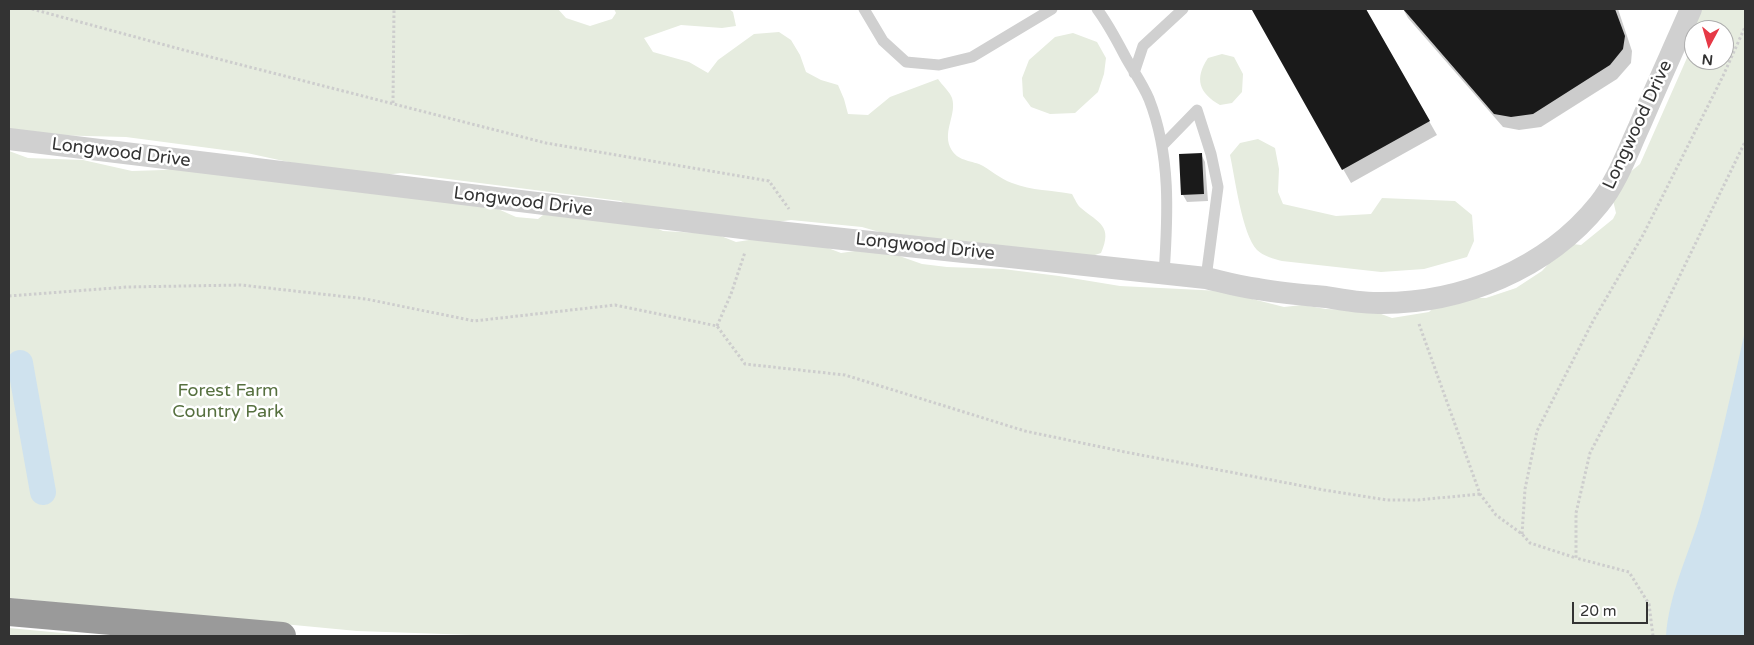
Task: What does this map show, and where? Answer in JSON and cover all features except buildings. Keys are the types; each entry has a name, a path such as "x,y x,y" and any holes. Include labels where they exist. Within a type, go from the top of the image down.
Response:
{"highway":[{"path":"9,612 282,636"}],"street":[{"name":"Longwood Drive","path":"9,139 759,230 1206,278 1257,289 1349,300 1379,303 1412,301 1442,297 1509,276 1547,253 1567,238 1583,222 1600,203 1618,174 1691,9"}],"lane":[{"path":"864,9 882,41 906,62 939,65 972,57 1052,9"},
{"path":"1097,9 1108,24 1148,98 1162,146 1167,190 1164,274"},
{"path":"1134,72 1143,46 1183,9"},
{"path":"1162,146 1196,110 1211,154 1218,187 1206,278"}],"path":[{"path":"32,9 46,11 191,52 546,143 768,181 807,234"},
{"path":"393,103 394,9"},
{"path":"1522,534 1525,489 1537,431 1593,321 1643,235 1723,76 1745,27"},
{"path":"1576,558 1576,513 1590,453 1745,142"},
{"path":"717,326 731,294 746,250 759,230"},
{"path":"9,296 127,287 241,286 366,299 474,321 616,305 717,326 745,364 845,374 1026,431 1125,452 1324,490 1387,500 1418,500 1480,494"},
{"path":"1412,301 1480,494 1496,516 1522,534 1530,543 1629,572 1649,604 1652,636"}],"green space":[{"path":"9,9 558,9 566,18 590,26 612,19 616,13 614,9 729,9 733,12 736,26 722,28 681,25 644,38 653,52 689,62 708,73 718,60 754,34 779,32 791,40 800,55 806,72 821,80 838,85 848,114 868,115 890,97 938,79 952,98 953,110 948,141 955,155 979,164 1003,179 1019,186 1072,194 1077,204 1102,226 1105,231 1104,244 1101,253 1092,256 890,235 862,227 791,220 762,224 634,209 621,201 401,173 377,176 311,167 247,153 126,137 9,134"},
{"name":"Forest Farm Country Park","path":"1686,9 1745,9 1745,446 1667,636 501,636 357,631 9,598 9,151 28,158 83,160 132,171 163,170 192,166 498,209 516,217 538,219 548,211 643,222 663,231 716,234 736,242 775,236 828,248 841,253 862,250 888,252 922,264 1003,269 1120,286 1221,291 1284,307 1302,305 1326,309 1373,311 1392,318 1429,312 1432,309 1475,298 1486,298 1516,288 1542,271 1554,258 1573,244 1581,245 1613,219 1616,213 1612,196 1623,178 1640,164 1684,65 1684,70 1734,70 1734,20 1693,20"},
{"path":"1073,33 1097,42 1106,58 1104,74 1098,92 1075,113 1050,114 1031,107 1023,96 1022,78 1029,60 1055,37"},
{"path":"1222,54 1234,57 1243,74 1242,92 1232,103 1220,105 1207,96 1200,79 1208,58"},
{"path":"1258,139 1275,148 1279,169 1278,192 1283,204 1336,216 1371,214 1382,198 1455,201 1472,215 1474,241 1467,257 1424,269 1381,272 1282,261 1262,254 1257,250 1247,232 1230,155 1240,143"},
{"path":"9,628 94,636 9,636"}],"water":[{"path":"1745,331 1745,636 1666,636 1675,590 1713,470"}],"waterway":[{"path":"20,363 43,492"}]}
